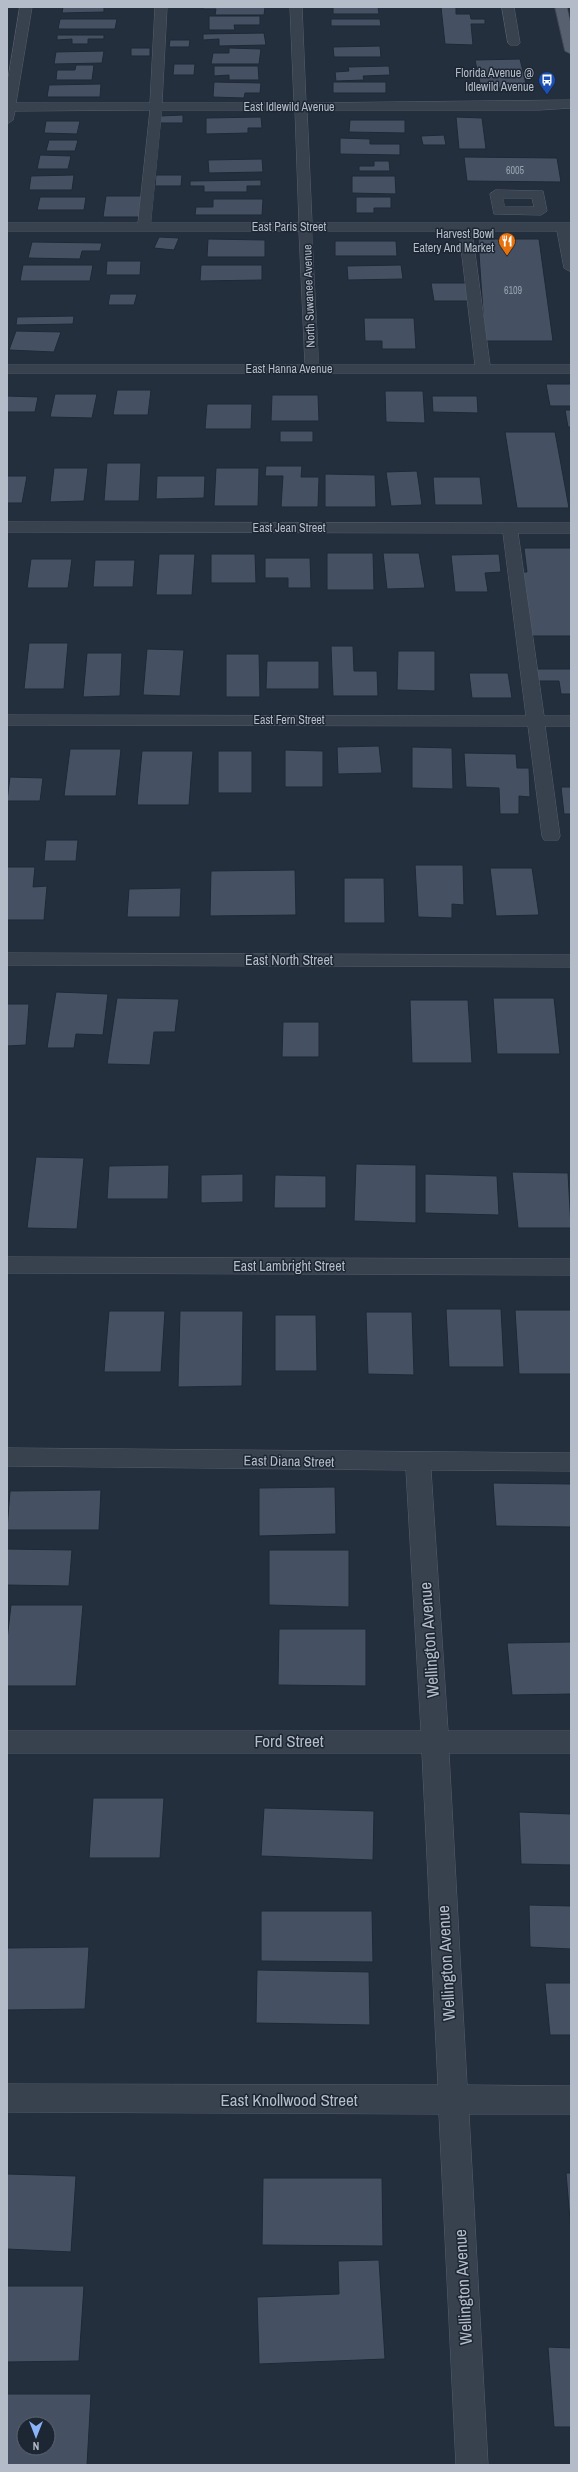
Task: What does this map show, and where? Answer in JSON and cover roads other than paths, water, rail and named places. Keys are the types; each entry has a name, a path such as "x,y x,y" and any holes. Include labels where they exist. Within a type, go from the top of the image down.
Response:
{"main road":[{"path":"561,7 571,47"}],"street":[{"path":"7,121 8,107 26,7"},
{"path":"144,227 156,107 161,7"},
{"name":"North Suwanee Avenue","path":"296,7 312,370"},
{"path":"508,7 514,43"},
{"name":"East Idlewild Avenue","path":"8,107 300,107 571,104"},
{"path":"524,211 527,227"},
{"path":"466,226 482,368"},
{"name":"East Paris Street","path":"7,227 567,227"},
{"path":"567,227 571,268"},
{"name":"East Hanna Avenue","path":"7,369 571,369"},
{"name":"East Jean Street","path":"7,527 571,528"},
{"path":"510,528 551,836"},
{"name":"East Fern Street","path":"7,720 571,721"},
{"name":"East North Street","path":"7,959 571,961"},
{"name":"East Lambright Street","path":"7,1265 571,1267"},
{"name":"East Diana Street","path":"7,1457 418,1462 571,1462"},
{"name":"Wellington Avenue","path":"418,1462 435,1740 472,2465"},
{"name":"Ford Street","path":"7,1742 435,1740 571,1742"},
{"name":"East Knollwood Street","path":"7,2098 571,2100"}],"place":[{"name":"Florida Avenue @ Idlewild Avenue","path":"547,95"},
{"name":"Harvest Bowl Eatery And Market","path":"507,256"}]}
